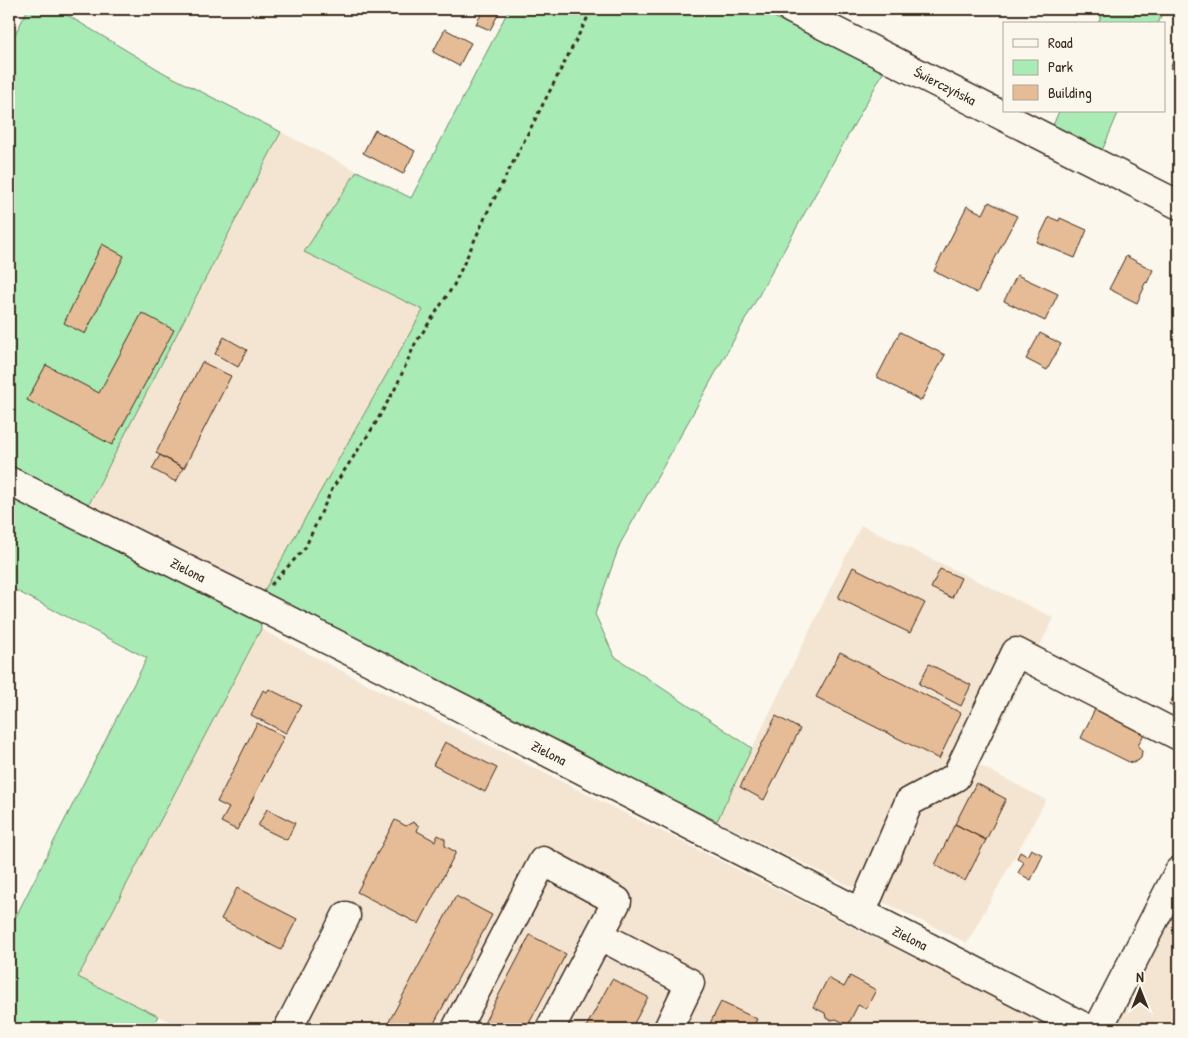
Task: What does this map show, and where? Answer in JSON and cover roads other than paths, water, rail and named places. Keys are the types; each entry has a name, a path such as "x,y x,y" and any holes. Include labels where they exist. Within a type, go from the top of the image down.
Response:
{"street":[{"name":"Świerczyńska","path":"792,9 1179,205"},
{"name":"Zielona","path":"9,481 358,655 1088,1029"},
{"path":"861,913 909,802 956,777 1016,652 1179,736"},
{"path":"456,1029 543,861 617,901 550,1029"},
{"path":"1098,1029 1179,871"},
{"path":"288,1029 346,916"},
{"path":"599,935 690,983 668,1029"}]}
